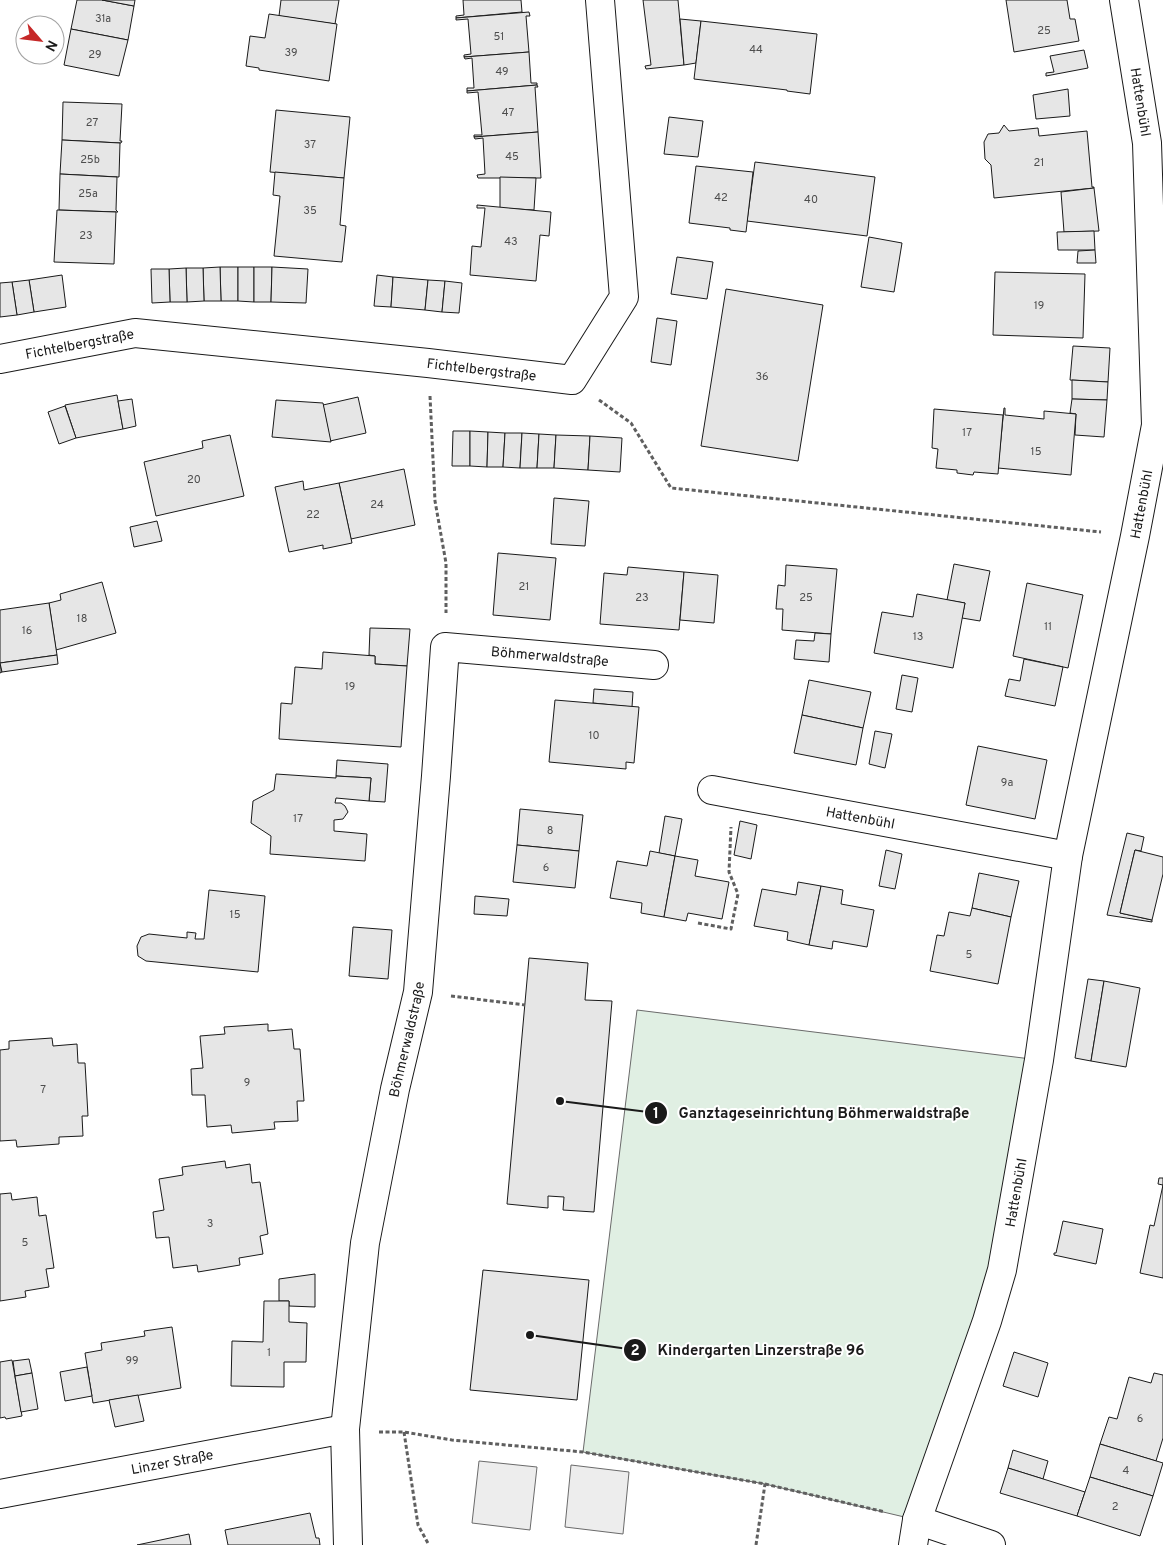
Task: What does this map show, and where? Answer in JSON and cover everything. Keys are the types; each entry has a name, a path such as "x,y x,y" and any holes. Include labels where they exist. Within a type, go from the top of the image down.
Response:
{"street":[{"path":"572,380 624,297 600,0"},
{"name":"Hattenbühl","path":"915,1532 987,1321 1002,1270 1038,1060 1068,856 1136,536 1156,425 1147,143 1124,0"},
{"name":"Fichtelbergstraße","path":"0,359 135,334 428,363 572,380"},
{"name":"Böhmerwaldstraße","path":"348,1545 345,1429 364,1243 418,992 436,776 444,646 654,665"},
{"name":"Hattenbühl","path":"721,792 1068,856"},
{"name":"Linzer Straße","path":"0,1494 345,1429"},
{"path":"915,1532 991,1545"}],"path":[{"path":"428,363 435,500 446,563 444,646"},
{"path":"572,380 631,423 671,488 1136,536"},
{"path":"698,923 731,929 738,894 729,872 732,839 721,792"},
{"path":"418,992 525,1005"},
{"path":"345,1429 404,1432 452,1440 583,1452 765,1484 915,1532"},
{"path":"404,1432 418,1525 429,1545"},
{"path":"756,1545 765,1484"}],"green space":[{"path":"637,1010 1039,1060 1002,1270 917,1520 765,1484 583,1452"}],"shaded area":[{"path":"479,1461 537,1467 530,1530 472,1523"},
{"path":"571,1465 629,1472 623,1534 565,1527"}],"building":[{"path":"77,0 102,0 134,6 128,40 71,29"},
{"path":"102,0 135,0 134,6"},
{"path":"281,0 339,0 335,24 279,16"},
{"path":"463,0 521,0 522,12 456,18 456,16 464,15"},
{"path":"643,0 678,0 684,65 646,69 645,66 651,65"},
{"path":"1006,0 1067,0 1070,19 1075,19 1079,41 1014,52"},
{"path":"529,12 530,16 526,16 529,52 464,57 464,55 471,54 468,19 456,20 456,18"},
{"path":"269,14 337,24 329,81 259,70 259,68 246,66 250,36 265,38"},
{"path":"680,19 701,21 696,63 684,65"},
{"path":"701,21 817,34 810,94 694,79"},
{"path":"71,29 128,40 119,76 64,65"},
{"path":"1084,50 1088,68 1046,76 1046,73 1054,72 1050,56"},
{"path":"529,52 531,83 537,83 537,85 467,91 467,88 474,88 472,58 465,59 464,57"},
{"path":"537,85 538,87 535,87 538,132 474,137 474,135 482,135 478,92 467,93 467,91"},
{"path":"1068,89 1070,116 1036,119 1033,95"},
{"path":"63,102 122,104 121,143 62,140"},
{"path":"276,110 350,117 344,178 270,172"},
{"path":"669,117 703,121 698,157 664,154"},
{"path":"1004,125 1009,131 1038,128 1039,136 1087,131 1092,187 1094,188 994,198 991,165 985,159 984,142 988,134 999,133"},
{"path":"538,132 541,178 478,178 477,175 485,174 483,138 475,139 474,137"},
{"path":"62,140 120,143 119,177 60,174"},
{"path":"755,162 875,177 867,236 747,221"},
{"path":"696,166 753,172 746,232 689,223"},
{"path":"275,172 344,178 340,225 346,226 342,262 274,256 280,196 273,195"},
{"path":"60,174 117,177 116,210 118,212 59,210"},
{"path":"500,177 536,178 534,210 500,208"},
{"path":"1094,188 1099,231 1064,232 1061,192"},
{"path":"477,205 551,212 549,236 540,235 536,281 470,275 472,246 481,247 485,208 477,208"},
{"path":"57,210 116,212 114,264 54,262"},
{"path":"1094,231 1095,250 1058,250 1057,232"},
{"path":"869,237 902,243 894,292 861,287"},
{"path":"1095,250 1096,263 1077,263 1078,251"},
{"path":"677,257 713,262 707,299 671,294"},
{"path":"220,267 238,267 238,301 221,301"},
{"path":"220,267 221,301 204,301 203,268"},
{"path":"238,267 254,267 254,302 238,301"},
{"path":"254,267 272,267 271,302 254,302"},
{"path":"272,267 308,269 306,303 271,302"},
{"path":"186,268 203,268 204,301 187,302"},
{"path":"186,268 187,302 170,302 169,269"},
{"path":"151,269 169,269 170,302 152,303"},
{"path":"995,272 1085,274 1083,338 993,335"},
{"path":"62,275 66,307 34,312 29,280"},
{"path":"377,275 393,277 391,307 374,306"},
{"path":"393,277 428,280 425,310 391,307"},
{"path":"29,280 34,312 17,315 12,282"},
{"path":"428,280 445,281 442,312 425,310"},
{"path":"445,281 462,283 459,313 442,312"},
{"path":"12,282 17,315 0,317 0,283"},
{"path":"726,289 823,305 798,461 701,446"},
{"path":"657,318 677,321 671,365 651,362"},
{"path":"1073,346 1110,348 1108,382 1070,380"},
{"path":"1072,380 1108,382 1107,400 1072,399"},
{"path":"117,395 123,429 76,438 65,405"},
{"path":"358,397 366,433 330,441 323,405"},
{"path":"132,399 136,426 123,429 118,401"},
{"path":"1072,399 1107,400 1104,437 1075,435 1076,414 1070,413"},
{"path":"276,400 323,403 331,442 272,437"},
{"path":"65,406 76,438 59,444 48,412"},
{"path":"1004,408 1005,415 1044,419 1044,411 1076,414 1071,475 998,468"},
{"path":"934,409 1003,415 998,474 974,472 973,475 957,473 957,470 936,468 938,449 932,448"},
{"path":"453,431 470,431 470,466 452,466"},
{"path":"470,431 488,432 487,467 470,466"},
{"path":"488,432 505,433 503,467 487,467"},
{"path":"505,433 522,433 520,468 503,467"},
{"path":"522,433 539,434 537,468 520,468"},
{"path":"539,434 556,435 554,468 537,468"},
{"path":"230,435 244,496 156,516 144,462 203,448 202,441"},
{"path":"556,435 590,436 588,470 554,468"},
{"path":"590,436 622,438 620,472 588,470"},
{"path":"404,469 415,525 351,539 339,483"},
{"path":"303,481 304,490 339,483 352,543 323,549 323,545 289,552 275,487"},
{"path":"554,498 589,501 585,546 551,544"},
{"path":"157,521 162,541 134,547 130,527"},
{"path":"498,553 556,558 550,620 493,615"},
{"path":"954,564 990,571 980,621 962,618 965,603 947,600"},
{"path":"786,565 837,569 831,634 782,630 783,609 776,609 778,585 785,586"},
{"path":"628,567 684,572 679,630 600,624 604,573 627,575"},
{"path":"684,572 718,575 714,623 680,620"},
{"path":"102,582 116,633 56,650 49,603 61,600 60,594"},
{"path":"1027,583 1083,595 1068,668 1013,656"},
{"path":"917,594 965,603 953,668 874,653 882,612 913,617"},
{"path":"49,603 57,655 0,663 0,610"},
{"path":"370,628 410,629 407,666 375,664 375,656 369,655"},
{"path":"815,633 831,634 829,662 794,659 796,640 814,641"},
{"path":"323,652 375,656 375,664 407,666 401,747 279,739 281,703 292,704 295,667 322,669"},
{"path":"57,655 58,664 2,672 0,663"},
{"path":"1024,659 1063,667 1055,706 1005,696 1009,679 1020,681"},
{"path":"902,675 918,678 912,712 896,709"},
{"path":"809,680 871,692 863,728 802,715"},
{"path":"594,689 633,692 632,707 593,703"},
{"path":"555,700 639,707 634,763 626,762 626,769 549,762"},
{"path":"802,715 863,728 856,765 794,753"},
{"path":"875,731 892,734 885,768 869,764"},
{"path":"978,746 1047,760 1035,819 966,805"},
{"path":"337,760 388,764 385,802 369,801 371,778 336,776"},
{"path":"276,774 371,778 369,801 336,798 335,803 341,803 348,812 343,819 334,820 334,831 367,834 365,861 270,854 271,836 251,823 253,801 274,790"},
{"path":"520,809 583,815 579,851 517,845"},
{"path":"665,816 682,819 675,856 659,853"},
{"path":"740,821 757,825 751,859 734,855"},
{"path":"1127,833 1144,837 1141,851 1135,850 1120,913 1152,920 1152,922 1107,915"},
{"path":"517,845 579,851 575,888 513,882"},
{"path":"886,850 902,854 895,889 879,886"},
{"path":"1135,850 1163,857 1163,874 1152,920 1120,913"},
{"path":"650,851 675,856 664,917 641,913 642,903 610,898 617,861 647,866"},
{"path":"675,856 698,860 695,876 729,882 722,919 688,913 686,921 664,917"},
{"path":"979,873 1019,881 1011,917 972,908"},
{"path":"798,882 821,886 809,945 787,940 788,932 754,926 762,889 796,895"},
{"path":"821,886 843,890 841,904 874,910 867,947 833,941 832,949 809,945"},
{"path":"209,890 265,896 258,972 146,961 138,956 137,946 141,937 149,934 187,938 187,932 196,933 195,939 204,939"},
{"path":"475,896 509,899 507,916 474,914"},
{"path":"972,908 1011,917 998,984 930,971 937,935 944,936 949,912 970,916"},
{"path":"353,927 392,930 388,979 349,976"},
{"path":"529,958 588,963 585,1000 612,1001 594,1212 563,1210 564,1197 548,1196 548,1208 507,1204"},
{"path":"1088,979 1104,981 1091,1061 1075,1058"},
{"path":"1104,981 1140,988 1126,1067 1091,1061"},
{"path":"268,1024 268,1031 292,1029 294,1049 300,1049 304,1101 297,1101 298,1121 274,1122 275,1129 232,1133 231,1125 207,1127 205,1095 192,1095 191,1069 203,1068 200,1036 225,1034 224,1027"},
{"path":"52,1038 53,1046 77,1044 78,1063 85,1063 88,1116 82,1116 83,1136 59,1137 59,1144 17,1147 16,1140 0,1141 0,1050 9,1049 9,1041"},
{"path":"225,1161 226,1168 250,1164 252,1183 260,1182 268,1234 260,1236 263,1254 239,1258 240,1265 198,1272 197,1265 173,1268 169,1237 156,1238 153,1212 164,1210 159,1179 183,1175 182,1167"},
{"path":"1159,1178 1163,1178 1163,1185 1158,1184"},
{"path":"1163,1185 1163,1278 1140,1273 1150,1225 1154,1226"},
{"path":"11,1193 12,1200 37,1197 39,1216 46,1215 54,1268 46,1269 49,1287 25,1291 26,1297 0,1301 0,1194"},
{"path":"1063,1221 1103,1229 1096,1264 1054,1255"},
{"path":"483,1270 589,1280 577,1400 470,1390"},
{"path":"315,1274 315,1307 289,1306 289,1301 279,1301 279,1279"},
{"path":"264,1301 289,1301 289,1322 307,1323 306,1362 284,1362 284,1387 231,1386 232,1341 263,1342"},
{"path":"172,1327 181,1388 93,1403 85,1353 102,1350 101,1343 145,1336 144,1331"},
{"path":"1014,1352 1048,1363 1038,1397 1003,1386"},
{"path":"29,1359 32,1373 15,1376 13,1361"},
{"path":"12,1360 22,1416 6,1419 5,1417 0,1418 0,1362"},
{"path":"87,1367 92,1396 65,1401 60,1372"},
{"path":"32,1373 38,1409 21,1412 15,1376"},
{"path":"1154,1373 1163,1375 1163,1438 1156,1461 1100,1444 1109,1417 1117,1419 1129,1377 1151,1383"},
{"path":"138,1395 144,1421 115,1427 109,1400"},
{"path":"1100,1444 1163,1463 1153,1496 1090,1477"},
{"path":"1013,1450 1048,1461 1043,1479 1008,1468"},
{"path":"1008,1468 1085,1492 1077,1516 1000,1493"},
{"path":"1090,1477 1153,1496 1140,1536 1077,1516"},
{"path":"310,1513 316,1538 319,1538 320,1545 228,1545 225,1530"},
{"path":"189,1534 191,1545 137,1545"}],"place":[{"name":"Ganztageseinrichtung Böhmerwaldstraße","path":"560,1101"},
{"name":"Kindergarten Linzerstraße 96","path":"530,1335"}]}
